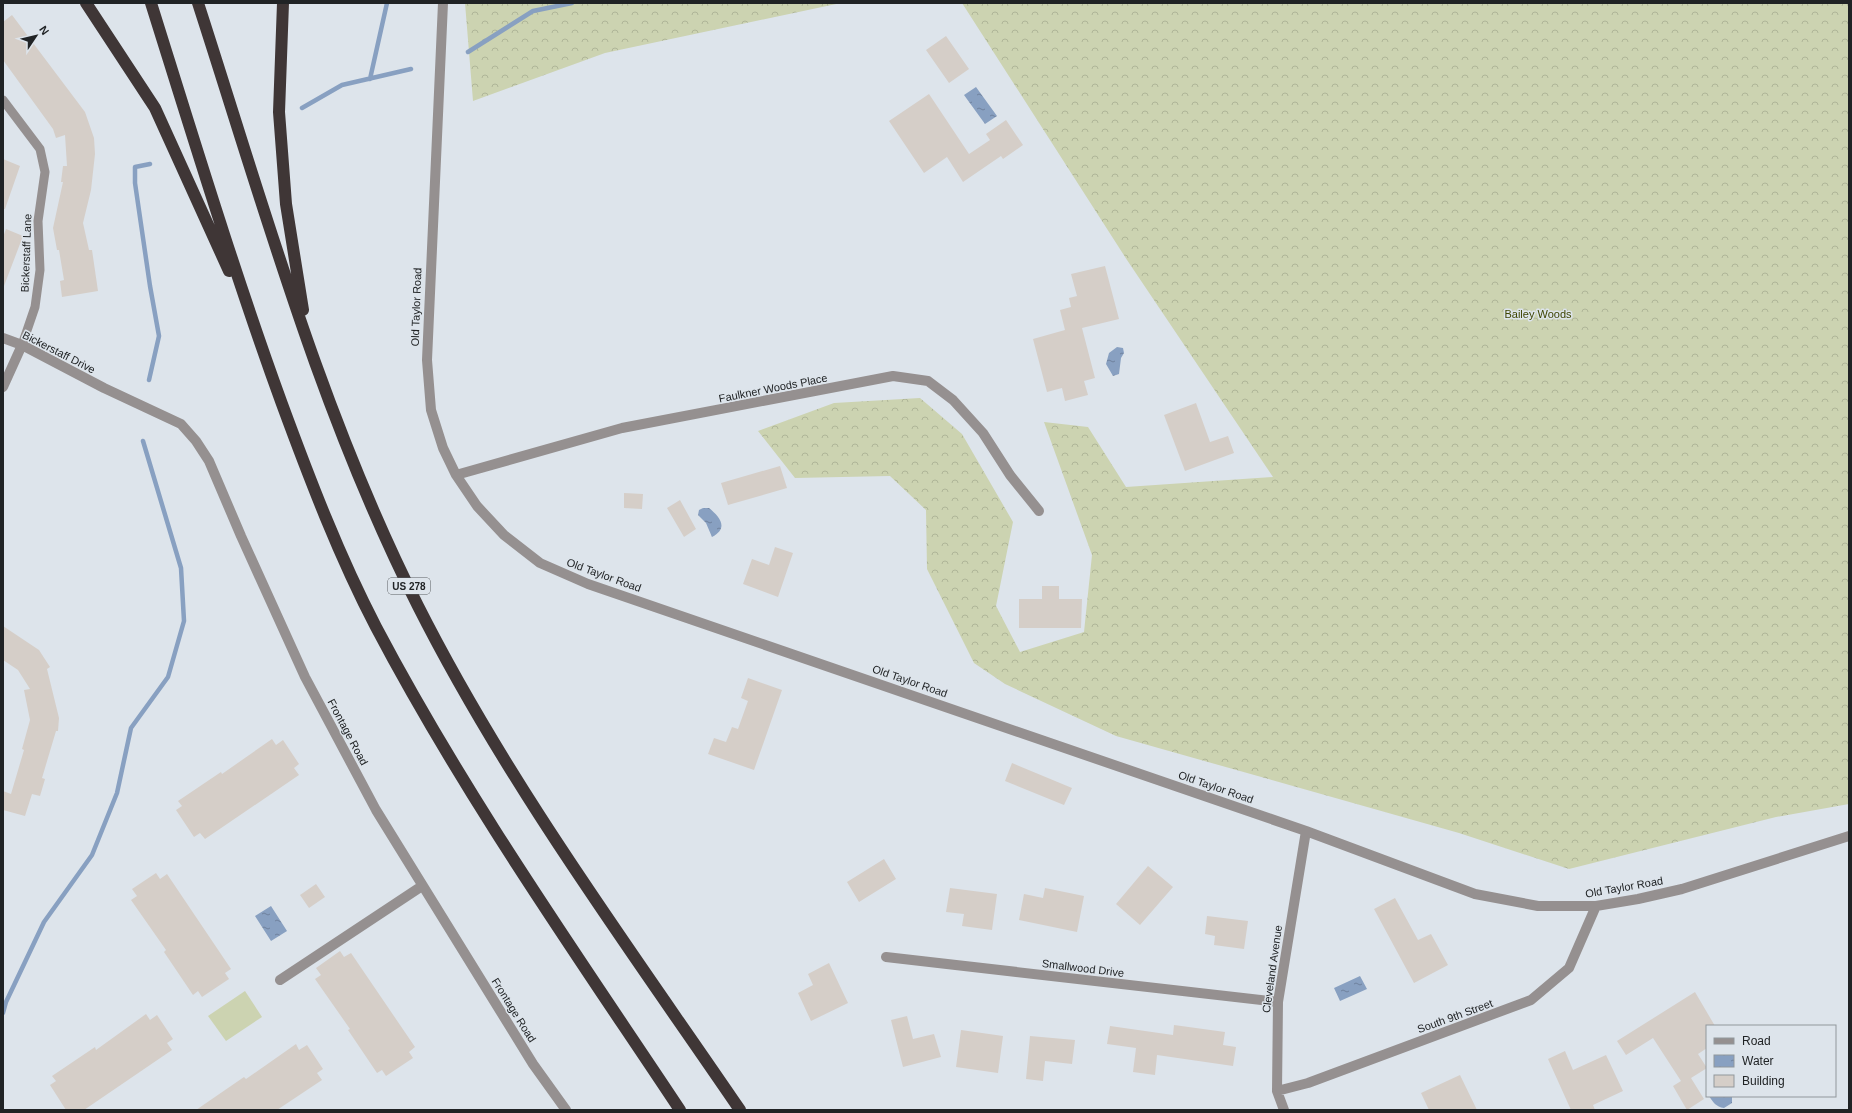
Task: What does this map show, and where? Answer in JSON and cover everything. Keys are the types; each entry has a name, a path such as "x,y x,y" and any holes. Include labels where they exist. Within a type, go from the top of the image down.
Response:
{"highway":[{"path":"86,3 155,108 252,321"},
{"path":"151,3 252,321 317,498 375,625 453,763 523,874 680,1110"},
{"name":"US 278","path":"198,3 310,350 356,471 418,606 489,735 591,893 740,1110"},
{"path":"283,3 279,112 285,196 310,350"}],"street":[{"name":"Old Taylor Road","path":"443,3 426,360 431,410 443,448 456,474 477,506 504,535 540,563 588,584 1306,831 1474,894 1538,906 1596,906 1638,899 1682,889 1849,836"},
{"name":"Bickerstaff Drive","path":"3,338 22,346 104,388"},
{"path":"3,387 22,346"},
{"name":"Faulkner Woods Place","path":"456,474 622,428 893,376 928,381 953,400 983,433 1010,475 1039,511"},
{"name":"Frontage Road","path":"104,388 181,424 196,441 209,461 241,536 305,676 376,810 533,1064 566,1110"},
{"name":"Cleveland Avenue","path":"1284,1110 1277,1091 1278,1002 1306,831"},
{"path":"280,980 422,886"},
{"name":"South 9th Street","path":"1277,1091 1308,1083 1531,1000 1569,968 1596,906"},
{"name":"Smallwood Drive","path":"886,957 1278,1002"}],"lane":[{"name":"Bickerstaff Lane","path":"3,100 40,149 45,172 38,221 40,270 35,307 22,346"}],"green space":[{"path":"465,3 841,3 605,53 473,101"},
{"name":"Bailey Woods","path":"962,3 1849,3 1849,804 1776,817 1569,869 1459,833 1116,736 1005,684 974,663 927,569 926,510 890,476 795,478 758,431 834,403 920,398 962,434 1013,522 996,606 1020,652 1084,632 1092,555 1044,422 1088,427 1126,487 1273,477 1127,260"},
{"path":"245,991 262,1017 226,1041 208,1016"}],"water":[{"path":"976,87 997,116 985,124 964,95"},
{"path":"1117,347 1123,348 1124,353 1121,358 1119,374 1113,376 1106,364 1109,353"},
{"path":"709,508 721,522 720,530 712,537 706,523 698,515 699,510"},
{"path":"271,906 287,931 271,941 255,916"},
{"path":"1360,976 1367,989 1340,1001 1334,988"},
{"path":"1710,1097 1732,1097 1732,1103 1724,1108 1715,1104"}],"building":[{"path":"12,15 85,112 94,138 95,154 91,190 83,223 89,250 92,250 98,291 62,297 60,281 64,280 59,250 57,250 53,228 63,182 61,182 63,166 67,166 65,135 56,138 53,129 3,60 3,22"},
{"path":"946,36 969,69 949,83 926,50"},
{"path":"929,94 969,154 990,140 986,134 1006,120 1023,145 1003,159 1001,156 963,182 947,157 924,173 889,121"},
{"path":"3,159 20,166 5,209 3,209"},
{"path":"6,229 23,236 4,286 3,237"},
{"path":"1105,266 1119,319 1082,328 1095,378 1084,381 1088,395 1065,401 1062,388 1047,392 1033,339 1065,330 1060,310 1071,307 1069,298 1077,296 1071,274"},
{"path":"1196,403 1210,442 1228,436 1234,453 1185,471 1164,415"},
{"path":"780,466 787,488 728,505 721,483"},
{"path":"624,493 643,494 642,509 624,508"},
{"path":"680,500 696,529 684,537 667,508"},
{"path":"775,547 793,553 778,597 743,584 752,559 769,565"},
{"path":"1042,586 1059,586 1059,599 1082,599 1081,628 1019,628 1019,599 1042,599"},
{"path":"3,626 39,650 50,667 47,669 59,718 58,731 56,731 42,778 45,779 40,796 32,794 25,816 3,810 3,791 11,794 24,750 22,749 30,720 24,690 30,689 18,670 3,660"},
{"path":"748,678 782,690 754,770 708,754 714,738 726,742 732,727 738,729 748,701 741,698"},
{"path":"272,739 276,745 283,740 299,764 294,768 299,775 205,839 200,833 194,837 176,810 182,806 178,801 221,772 222,774"},
{"path":"1012,763 1072,788 1064,805 1005,781"},
{"path":"884,859 896,879 859,902 847,882"},
{"path":"1148,866 1173,887 1140,925 1116,904"},
{"path":"156,873 160,879 167,874 231,969 225,973 229,979 202,997 198,991 193,995 164,952 166,950 131,900 137,896 132,889"},
{"path":"316,884 325,897 309,908 300,895"},
{"path":"950,888 997,894 992,930 962,926 964,914 946,912"},
{"path":"1045,888 1084,896 1077,932 1019,920 1024,894 1043,898"},
{"path":"1395,898 1418,940 1431,934 1448,965 1414,983 1374,909"},
{"path":"1207,916 1248,921 1244,949 1214,945 1215,936 1205,934"},
{"path":"340,951 344,957 351,953 415,1047 409,1052 413,1058 386,1076 382,1070 377,1073 348,1030 350,1029 315,979 321,975 316,968"},
{"path":"829,963 848,1003 811,1021 798,993 813,985 808,974"},
{"path":"1695,992 1714,1025 1706,1025 1706,1049 1698,1054 1706,1069 1691,1078 1704,1099 1687,1110 1673,1086 1681,1081 1653,1038 1626,1055 1617,1041"},
{"path":"146,1014 150,1020 157,1015 173,1039 167,1043 172,1050 84,1110 66,1110 50,1085 56,1081 52,1076 95,1047 96,1050"},
{"path":"907,1016 913,1039 934,1034 941,1057 903,1067 891,1020"},
{"path":"1174,1025 1225,1032 1223,1045 1236,1047 1233,1066 1157,1055 1155,1075 1133,1072 1136,1048 1107,1044 1110,1026 1173,1035"},
{"path":"961,1030 1003,1036 998,1073 956,1067"},
{"path":"1030,1036 1075,1040 1072,1064 1045,1061 1043,1081 1026,1079"},
{"path":"296,1044 299,1050 307,1045 323,1069 317,1073 322,1080 277,1110 196,1110 244,1077 246,1079"},
{"path":"1565,1051 1573,1070 1606,1055 1623,1091 1593,1105 1595,1110 1571,1110 1548,1059"},
{"path":"1460,1075 1477,1110 1429,1110 1421,1093"}],"waterway":[{"path":"370,79 387,3"},
{"path":"468,52 533,11 572,3"},
{"path":"302,108 342,85 411,69"},
{"path":"149,380 159,336 135,183 135,167 150,164"},
{"path":"3,1013 6,1002 44,922 92,855 117,793 131,728 168,677 184,621 181,568 143,441"}]}
